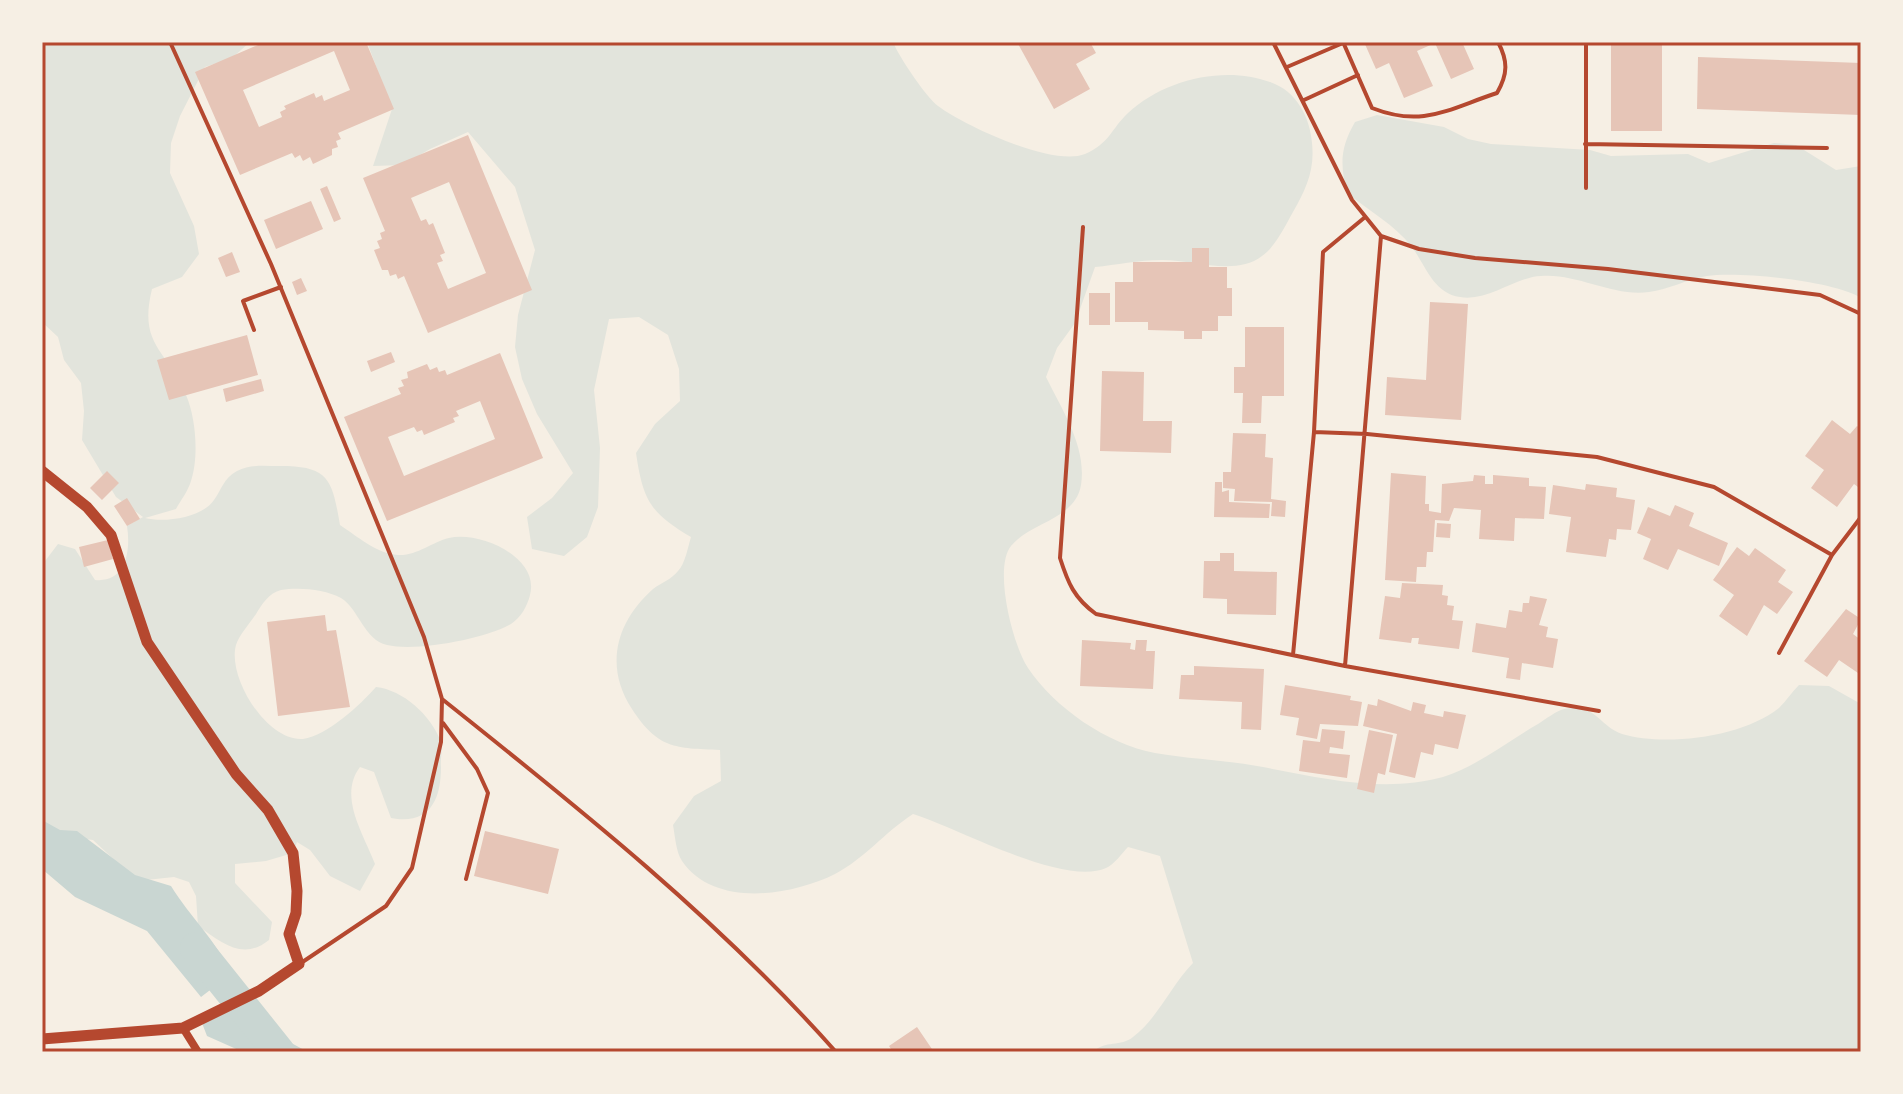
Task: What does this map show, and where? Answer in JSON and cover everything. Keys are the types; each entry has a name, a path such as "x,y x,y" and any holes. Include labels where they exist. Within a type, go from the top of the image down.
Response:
{"street":[{"path":"42,471 87,507 111,535 147,642 236,774 268,810 293,853 296,913 289,934 299,964 259,991 183,1028 42,1039"},
{"path":"183,1028 198,1052"}],"lane":[{"path":"170,42 281,287 424,637 442,699 441,742 412,868 386,906 299,964"},
{"path":"1273,42 1364,218 1381,236 1419,249 1475,258 1608,269 1820,295 1861,314"},
{"path":"1287,67 1343,43 1372,108 1394,116 1417,119 1497,93 1505,78 1506,58 1498,42"},
{"path":"1586,42 1586,188"},
{"path":"1304,100 1358,75"},
{"path":"1585,144 1827,148"},
{"path":"1293,655 1314,432 1323,252 1364,218"},
{"path":"1083,227 1060,558 1070,589 1096,614 1345,666 1599,711"},
{"path":"1345,666 1367,434 1381,236"},
{"path":"254,330 243,301 281,287"},
{"path":"1314,432 1367,434 1597,457 1714,487 1832,555"},
{"path":"1779,653 1832,555 1861,517"},
{"path":"442,699 587,816 723,939 836,1052"},
{"path":"442,721 477,769 488,793 466,879"}],"shaded area":[{"path":"42,42 250,42 232,58 205,67 180,116 171,143 170,173 194,226 199,254 182,277 152,289 149,323 157,346 179,380 189,404 195,438 195,461 190,485 176,509 145,518 172,519 201,511 214,500 229,477 242,469 257,466 309,469 325,478 330,486 340,525 375,548 390,554 405,555 449,538 476,539 491,543 517,558 531,581 527,604 511,624 468,639 415,647 379,642 347,603 327,593 303,589 281,590 263,603 237,641 235,658 244,690 264,719 276,730 289,737 312,737 343,718 376,687 396,693 415,706 436,732 442,751 439,790 435,800 424,814 415,818 391,818 374,772 360,767 351,790 352,802 375,864 360,891 330,876 310,850 297,842 293,853 266,861 235,864 235,883 272,922 269,940 250,949 233,947 198,926 196,896 189,882 174,877 137,881 93,840 42,833 42,565 58,544 75,549 95,580 114,576 120,571 127,555 127,526 143,517 116,497 82,440 84,411 81,383 64,360 58,337 42,322"},
{"path":"367,42 893,42 938,106 988,133 1052,155 1071,156 1093,150 1142,101 1176,84 1233,75 1270,82 1288,92 1305,115 1313,153 1306,187 1272,247 1251,262 1239,265 1213,266 1161,260 1095,267 1075,323 1057,348 1046,377 1077,443 1081,485 1070,506 1019,538 1006,557 1007,607 1016,643 1028,668 1067,710 1119,742 1155,753 1373,784 1420,782 1455,773 1564,709 1590,712 1622,734 1660,740 1682,739 1725,732 1764,718 1779,708 1799,685 1829,686 1861,704 1861,1052 1093,1052 1103,1046 1128,1040 1142,1029 1193,963 1160,856 1128,847 1106,868 1087,872 1064,869 1037,863 913,814 846,868 797,888 776,892 733,892 713,886 696,876 680,857 673,825 694,796 721,781 720,750 679,747 650,732 623,693 617,661 618,645 630,616 653,589 680,568 691,537 666,520 651,504 642,483 636,453 655,424 680,401 679,369 668,335 639,317 609,319 594,390 600,448 598,507 587,537 564,556 532,549 527,517 552,498 573,473 537,414 522,379 515,347 518,315 535,250 515,187 468,132 403,165 373,166 392,109"},
{"path":"1377,115 1444,127 1468,139 1491,144 1590,150 1611,156 1688,154 1709,163 1774,143 1796,145 1836,170 1861,166 1861,298 1809,282 1741,275 1707,276 1656,291 1636,293 1568,278 1541,276 1521,280 1481,296 1470,298 1451,294 1431,278 1405,239 1347,193 1342,165 1346,140 1355,122"},
{"path":"42,820 60,830 77,831 135,875 171,886 231,974 201,997 147,931 75,897 42,869"},
{"path":"248,1001 280,1037 308,1052 243,1052 207,1036 202,1023"}],"building":[{"path":"265,42 366,42 394,109 338,133 341,139 336,141 338,147 332,149 332,155 313,164 310,157 303,161 300,155 295,158 292,153 240,175 195,72","holes":["334,51 350,90 324,101 322,95 316,98 314,93 284,106 286,109 280,112 282,117 259,127 243,90"]},
{"path":"1017,42 1090,42 1096,53 1076,64 1090,89 1054,109"},
{"path":"1364,42 1462,42 1474,69 1451,79 1435,43 1417,51 1433,86 1404,98 1389,63 1376,69"},
{"path":"1611,42 1662,42 1662,131 1611,131"},
{"path":"1698,57 1861,63 1861,115 1697,109"},
{"path":"468,135 532,290 428,333 404,276 398,279 396,274 390,276 388,270 382,270 374,250 380,248 377,241 382,239 380,233 385,231 363,178","holes":["449,182 486,273 448,289 437,263 443,261 440,255 445,253 433,223 429,225 426,219 421,221 411,198"]},
{"path":"327,186 341,219 334,222 320,189"},
{"path":"311,201 323,229 276,249 264,220"},
{"path":"1192,248 1209,248 1209,267 1227,267 1227,288 1232,288 1232,316 1218,316 1218,331 1202,331 1202,339 1184,339 1184,331 1148,330 1148,322 1115,322 1115,282 1133,282 1133,262 1192,262"},
{"path":"232,252 240,272 226,277 218,258"},
{"path":"301,278 307,291 297,295 292,282"},
{"path":"1089,293 1110,293 1110,325 1089,325"},
{"path":"1430,302 1468,304 1461,420 1385,415 1387,377 1426,380"},
{"path":"1245,327 1284,327 1284,396 1262,396 1261,423 1242,423 1243,393 1234,393 1234,367 1245,367"},
{"path":"247,335 258,375 169,400 157,360"},
{"path":"391,352 395,362 371,372 367,361"},
{"path":"500,353 543,458 387,521 344,417 401,394 398,388 404,386 401,380 408,378 407,372 427,364 430,370 437,367 439,372 445,370 447,375","holes":["480,401 495,439 404,476 388,437 414,427 417,432 422,430 424,435 455,422 453,418 459,416 456,411"]},
{"path":"1102,371 1144,372 1143,421 1172,421 1171,453 1100,451"},
{"path":"261,379 264,391 226,402 223,389"},
{"path":"1832,420 1850,434 1857,426 1861,429 1861,483 1858,487 1854,484 1837,507 1811,488 1824,470 1805,456"},
{"path":"1233,433 1266,434 1265,457 1273,458 1271,499 1286,501 1285,517 1271,516 1272,502 1234,501 1235,489 1223,488 1223,472 1231,472"},
{"path":"107,471 119,483 102,500 90,488"},
{"path":"1391,473 1426,476 1425,504 1429,504 1429,511 1441,513 1442,484 1473,481 1474,475 1485,476 1485,484 1493,484 1493,475 1529,478 1529,486 1546,487 1544,519 1515,518 1514,541 1479,539 1481,510 1454,508 1449,521 1435,520 1433,552 1427,552 1426,567 1417,567 1416,582 1385,580"},
{"path":"1215,482 1222,482 1222,492 1229,490 1229,502 1270,504 1269,518 1214,517"},
{"path":"1586,484 1617,488 1616,497 1635,500 1631,530 1617,529 1616,540 1609,539 1606,557 1566,552 1571,517 1549,514 1553,485 1585,490"},
{"path":"127,498 140,519 127,526 114,506"},
{"path":"1675,505 1694,513 1689,526 1728,543 1719,566 1678,549 1668,570 1643,559 1651,539 1637,533 1648,507 1670,516"},
{"path":"1437,523 1451,524 1450,538 1436,537"},
{"path":"108,540 113,559 84,567 79,547"},
{"path":"1737,547 1749,556 1755,548 1786,570 1778,582 1793,592 1777,614 1764,605 1747,636 1719,616 1734,595 1713,580"},
{"path":"1220,553 1234,553 1234,571 1277,572 1276,615 1227,614 1227,599 1203,598 1204,561 1220,561"},
{"path":"1402,583 1443,585 1442,595 1448,596 1447,605 1454,606 1452,620 1463,621 1459,649 1418,644 1419,638 1412,638 1411,643 1379,639 1385,596 1400,598"},
{"path":"1530,596 1547,599 1539,625 1548,627 1546,637 1558,639 1553,668 1522,663 1520,680 1506,678 1509,658 1472,652 1476,623 1506,628 1509,610 1522,612 1523,603 1529,603"},
{"path":"1846,609 1861,619 1853,634 1861,640 1861,668 1858,673 1839,660 1827,677 1804,661"},
{"path":"325,615 327,631 336,630 350,707 278,716 267,622"},
{"path":"1082,640 1131,643 1130,649 1135,650 1136,640 1147,640 1146,651 1155,651 1153,689 1080,686"},
{"path":"1194,666 1264,669 1261,730 1241,729 1242,702 1179,699 1181,675 1194,675"},
{"path":"1285,685 1351,696 1350,700 1362,702 1358,726 1320,724 1317,739 1296,735 1299,718 1280,715"},
{"path":"1378,699 1411,711 1413,702 1426,705 1424,713 1443,717 1444,711 1466,715 1458,749 1435,744 1433,755 1421,752 1415,778 1389,772 1397,734 1363,726 1368,704 1377,706"},
{"path":"1322,729 1345,731 1343,749 1330,747 1329,753 1350,755 1347,778 1299,771 1303,740 1320,742"},
{"path":"1369,730 1393,735 1385,775 1378,773 1374,793 1357,789"},
{"path":"485,831 559,849 548,894 474,876"},
{"path":"917,1027 934,1052 893,1052 889,1046"}],"waterway":[{"path":"196,948 279,1052"}]}
